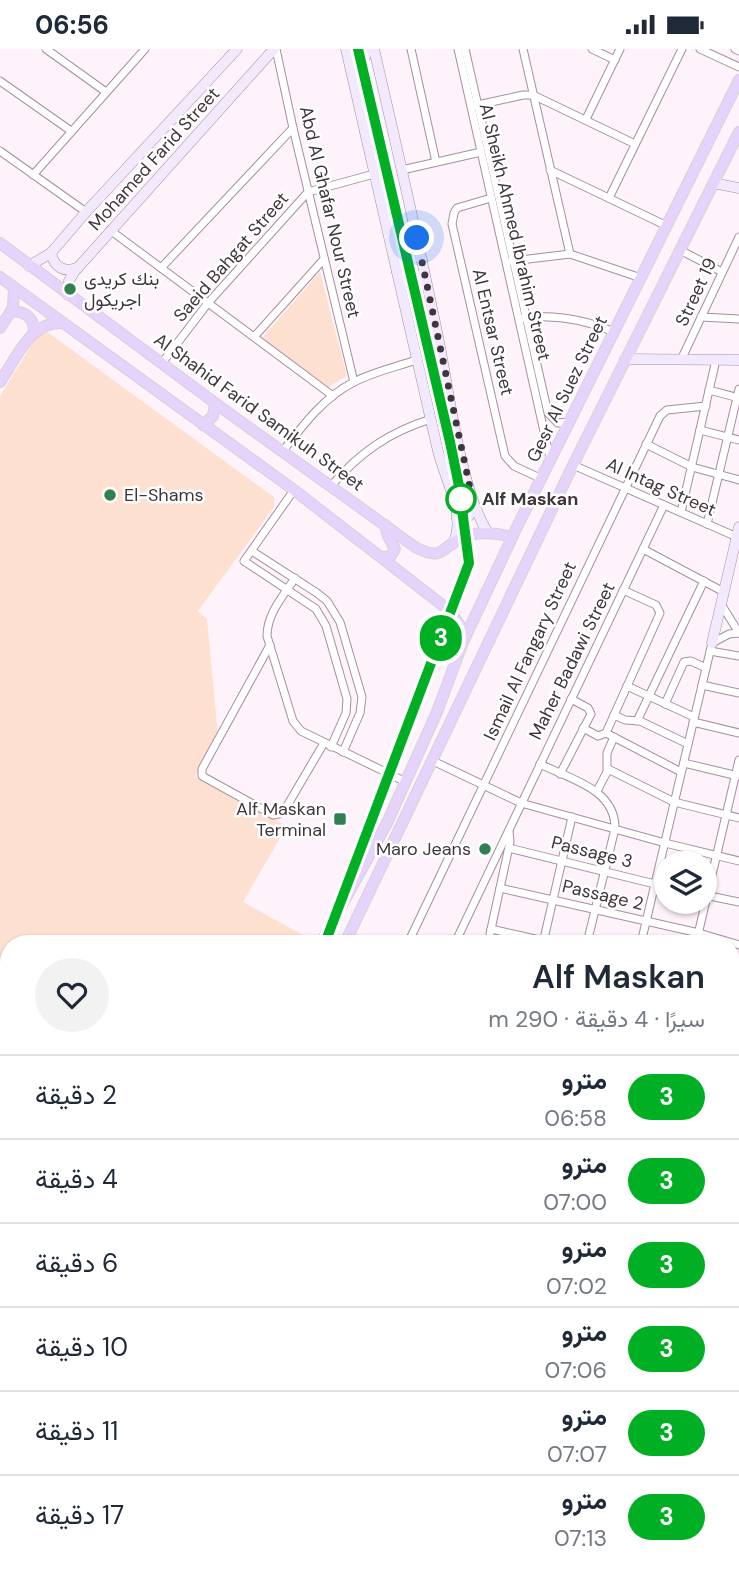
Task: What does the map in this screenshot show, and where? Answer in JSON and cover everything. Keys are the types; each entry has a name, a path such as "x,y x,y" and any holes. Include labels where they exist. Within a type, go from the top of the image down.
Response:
{"main road":[{"name":"Gesr Al Suez Street","path":"325,935 387,823 437,712 463,642 512,537 739,80"},
{"path":"349,935 573,465 737,139"},
{"name":"Al Shahid Farid Samikuh Street","path":"0,243 415,547 430,553 443,552 463,537 488,533 512,537"},
{"path":"0,277 382,557 450,611 461,627 463,642"},
{"path":"0,328 11,311 15,299 14,287"},
{"path":"11,311 28,315 34,332"},
{"path":"0,382 34,332 47,324 62,323"},
{"path":"203,425 213,417 215,403"},
{"path":"223,438 225,426 234,417"},
{"path":"382,557 390,558 395,549 387,536 385,525"}],"street":[{"path":"46,49 106,92"},
{"path":"59,58 67,49"},
{"path":"33,174 145,49"},
{"name":"Mohamed Farid Street","path":"29,266 51,253 237,49"},
{"name":"Mohamed Farid Street","path":"68,295 69,281 77,268 275,49"},
{"name":"Abd Al Ghafar Nour Street","path":"275,49 354,382"},
{"path":"346,49 416,360 457,519 458,531 453,544"},
{"path":"352,49 362,58 368,49"},
{"path":"374,49 470,488 479,517 488,533"},
{"path":"411,49 436,162"},
{"name":"Al Sheikh Ahmed Ibrahim Street","path":"458,49 512,261 551,462"},
{"name":"Al Sheikh Ahmed Ibrahim Street","path":"465,49 491,198 550,417"},
{"path":"523,49 570,254"},
{"path":"592,49 615,60"},
{"path":"586,119 620,49"},
{"path":"608,198 682,49"},
{"path":"700,49 739,67"},
{"path":"0,81 71,131"},
{"path":"474,106 533,95 635,144"},
{"path":"161,268 293,128"},
{"path":"0,151 86,212"},
{"path":"402,170 481,152"},
{"path":"550,170 667,226"},
{"name":"Saeid Bahgat Street","path":"162,363 208,303 308,192 374,174"},
{"path":"713,183 739,188"},
{"name":"Al Entsar Street","path":"491,198 457,208 452,224 505,456 514,466 542,479"},
{"path":"110,230 333,396"},
{"name":"Street 19","path":"681,360 739,237"},
{"path":"396,270 406,247 423,264"},
{"path":"680,250 722,272"},
{"path":"51,253 54,263 61,269 77,268"},
{"path":"512,261 570,254 641,278"},
{"path":"254,337 324,259"},
{"path":"396,270 416,289 423,264"},
{"path":"701,317 739,319"},
{"path":"522,318 572,318 614,332"},
{"path":"625,359 739,360"},
{"path":"283,451 306,420 333,396 354,382 416,360"},
{"path":"681,512 716,360"},
{"path":"707,524 738,395 709,390"},
{"name":"Ismail Al Fangary Street","path":"412,935 646,443 664,411 706,406"},
{"path":"542,423 547,422 550,417 558,423 570,422"},
{"path":"331,486 366,450 386,437 430,419"},
{"path":"700,430 739,440"},
{"path":"646,443 692,467 739,480"},
{"name":"Al Intag Street","path":"573,465 707,524 738,532"},
{"path":"457,519 464,520 469,516 470,488"},
{"path":"270,645 202,769 202,776 273,815 284,811 346,713 345,692 322,617 288,589 244,561 294,491"},
{"name":"Maher Badawi Street","path":"459,935 664,505"},
{"path":"663,851 724,591 734,566 738,532"},
{"path":"643,548 724,591"},
{"path":"252,551 317,593 334,610 340,622 362,697 360,713 343,753"},
{"path":"295,579 270,618 267,636 293,721 301,731 406,782"},
{"path":"637,721 704,581"},
{"path":"583,728 598,736 606,733 660,611 656,605 623,590"},
{"path":"711,647 729,634 739,633 721,604"},
{"path":"711,647 739,656"},
{"path":"665,704 684,663 691,661 706,668"},
{"path":"702,685 739,693"},
{"path":"627,686 694,720 739,733"},
{"path":"560,774 590,711 571,699"},
{"path":"614,715 637,721 688,744"},
{"path":"606,733 681,772"},
{"path":"597,791 608,769 607,753 614,737"},
{"path":"739,760 717,856 739,861"},
{"path":"433,761 522,803 697,851"},
{"path":"684,763 737,776"},
{"path":"540,764 597,791 612,810 615,829 589,935"},
{"path":"608,769 674,802 739,818"},
{"path":"545,935 572,817"},
{"name":"Maher Badawi Street","path":"490,935 509,848 509,830"},
{"name":"Passage 3","path":"509,848 654,884"},
{"name":"Passage 2","path":"500,888 706,935"},
{"path":"643,935 654,888"},
{"path":"717,897 739,902"},
{"path":"699,933 702,914"},
{"path":"491,929 515,935"}],"shaded area":[{"path":"320,272 347,376 328,387 262,338"},
{"path":"46,331 274,497 274,507 198,611 207,619 218,736 195,777 287,826 243,902 303,935 0,935 0,396 39,333"}],"metro line":[{"name":"3","path":"328,935 469,563 450,442 358,49"}],"place":[{"name":"بنك كريدى اجريكول","path":"70,289"},
{"name":"El-Shams","path":"110,495"},
{"name":"Alf Maskan","path":"461,499"},
{"name":"Alf Maskan Terminal","path":"340,819"},
{"name":"Maro Jeans","path":"485,849"}],"route":[{"path":"417,238 464,470 470,488 469,497 461,499"}]}
